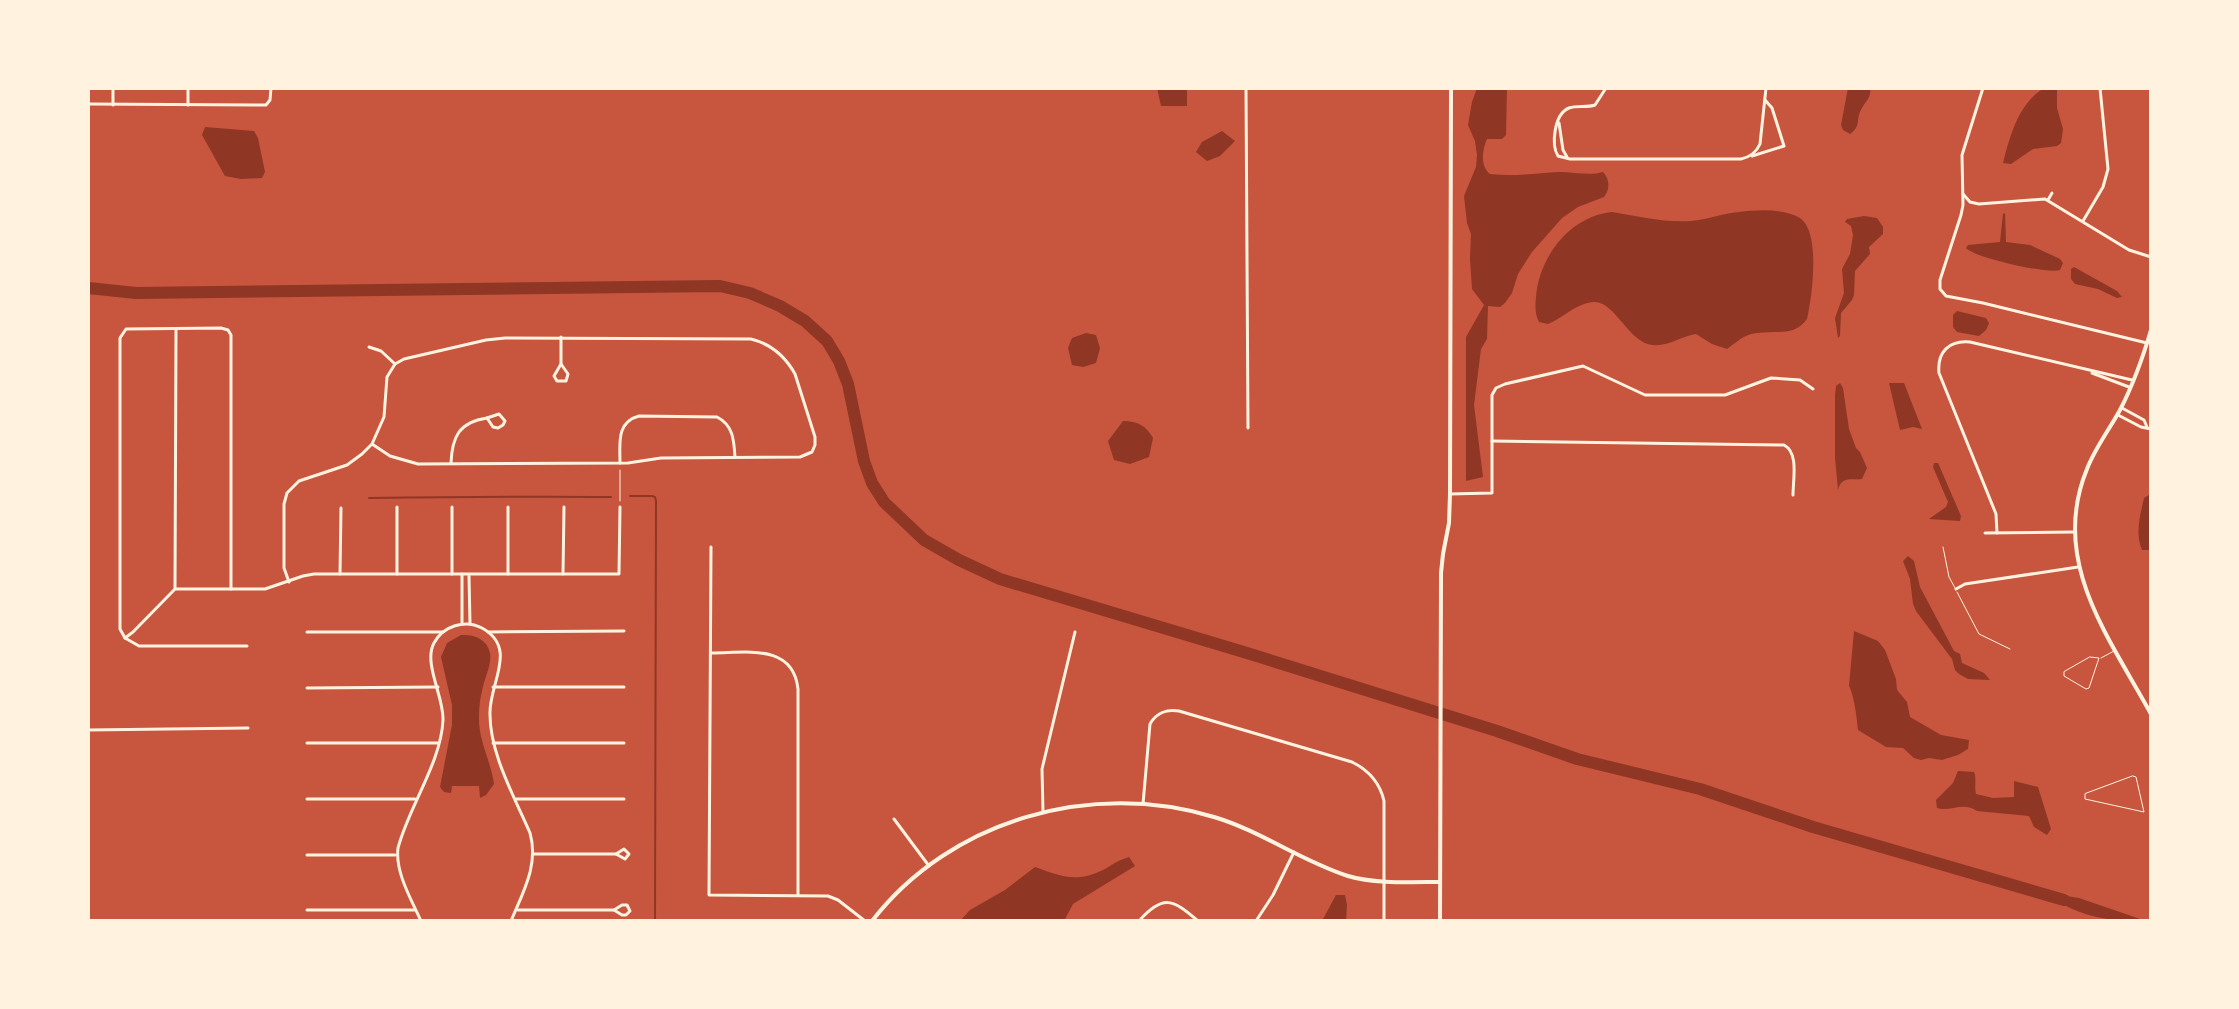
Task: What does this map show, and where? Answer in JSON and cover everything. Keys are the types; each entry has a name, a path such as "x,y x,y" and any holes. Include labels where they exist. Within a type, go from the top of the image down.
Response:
{"street":[{"path":"113,88 113,105"},
{"path":"188,88 188,105"},
{"path":"88,104 266,105 270,100 271,88"},
{"path":"1246,88 1248,428"},
{"path":"1440,921 1441,566 1449,523 1450,494 1451,88"},
{"path":"1606,88 1595,105 1567,109 1560,116 1554,141 1555,151 1561,158 1749,157 1784,146 1772,108 1765,100"},
{"path":"1749,157 1760,144 1766,88"},
{"path":"1983,88 1962,155 1963,205 1940,280 1943,295 2147,343"},
{"path":"2083,221 2103,187 2108,169 2100,88"},
{"path":"1559,122 1563,153 1570,159"},
{"path":"2048,200 2052,193"},
{"path":"1963,194 1970,202 1979,204 2039,198 2048,200 2129,250 2151,257"},
{"path":"231,589 230,333 223,328 129,328 123,331 120,338 120,625 125,638 134,645 247,646"},
{"path":"125,638 175,589 176,328"},
{"path":"2151,330 2121,408 2086,471 2077,502 2074,532 2078,567 2090,601 2151,714"},
{"path":"561,337 561,364"},
{"path":"289,582 284,568 284,504 287,493 296,483 347,465 372,444 384,417 386,382 395,364 404,359 486,340 739,337 764,343 781,355 795,374 815,437 812,452 800,457 661,458 620,463 418,464 390,456 372,444"},
{"path":"1997,533 1996,514 1939,373 1942,353 1951,344 1966,341 2132,380"},
{"path":"369,347 381,351 395,364"},
{"path":"1450,494 1492,493 1492,397 1496,388 1505,384 1580,366 1589,367 1645,395 1725,395 1771,378 1797,379 1813,389"},
{"path":"2085,370 2129,387"},
{"path":"2121,408 2144,420 2149,428"},
{"path":"2117,415 2149,428"},
{"path":"620,463 621,431 627,420 639,416 717,417 731,431 735,457"},
{"path":"451,463 452,446 461,430 473,421 487,418"},
{"path":"1492,441 1784,445 1791,450 1793,457 1793,495"},
{"path":"175,589 265,589 307,575 619,574 620,506"},
{"path":"397,507 397,574"},
{"path":"452,507 452,574"},
{"path":"508,507 508,574"},
{"path":"563,574 564,507"},
{"path":"340,574 341,508"},
{"path":"1985,533 2074,532"},
{"path":"711,547 709,895 832,897 865,921"},
{"path":"1956,589 1965,584 2078,567"},
{"path":"462,574 466,624"},
{"path":"466,624 469,574"},
{"path":"307,632 444,632 466,624 487,632 624,631"},
{"path":"421,921 397,854 438,743 443,717 430,657 435,641 444,632"},
{"path":"487,632 498,643 501,654 490,714 493,743 530,833 534,854 532,870 511,921"},
{"path":"1043,812 1042,769 1075,632"},
{"path":"710,653 768,654 785,662 795,675 798,689 798,895"},
{"path":"307,688 438,687"},
{"path":"493,687 624,687"},
{"path":"1143,804 1150,724 1157,715 1168,710 1360,765 1372,776 1382,794 1385,809 1384,921"},
{"path":"88,730 248,728"},
{"path":"307,743 438,743"},
{"path":"493,743 624,743"},
{"path":"307,799 416,799"},
{"path":"515,799 624,799"},
{"path":"872,921 929,866 976,836 1043,812 1097,803 1143,804 1217,818 1349,877 1440,882"},
{"path":"894,819 929,866"},
{"path":"1256,921 1294,852"},
{"path":"307,855 397,854"},
{"path":"534,854 616,854"},
{"path":"1139,921 1157,904 1169,902 1198,921"},
{"path":"307,910 415,910"},
{"path":"516,910 614,910"}],"lane":[{"path":"1943,547 1949,577 1980,635 2010,649"},
{"path":"2099,658 2089,688 2064,676 2064,672 2088,658 2099,658 2116,650"},
{"path":"2144,812 2136,777 2133,776 2085,794 2085,799 2151,814"}],"path":[{"path":"620,463 620,506"}],"shaded area":[{"path":"1157,88 1187,88 1187,106 1161,106"},
{"path":"1477,88 1507,88 1506,135 1502,139 1487,139 1484,148 1483,162 1490,174 1603,172 1608,184 1604,197 1578,207 1562,218 1532,252 1505,303 1500,307 1488,306 1487,339 1481,349 1474,405 1483,477 1466,481 1466,337 1484,305 1472,289 1471,234 1464,196 1476,167 1475,141 1468,125"},
{"path":"1848,88 1871,88 1856,128 1850,134 1841,125"},
{"path":"2044,88 2057,88 2057,108 2063,129 2061,143 2033,149 2011,164 2003,163 2021,112"},
{"path":"205,127 254,131 265,172 262,178 225,176 202,135"},
{"path":"1222,131 1235,141 1220,156 1207,161 1196,152 1202,142"},
{"path":"1762,210 1800,218 1807,225 1813,250 1813,281 1807,319 1791,331 1748,335 1727,349 1696,334 1664,344 1644,342 1601,303 1580,305 1548,324 1539,322 1535,307 1538,282 1550,254 1570,230 1583,221 1612,212 1681,221"},
{"path":"2005,213 2006,242 2030,245 2060,259 2063,263 2060,270 2012,264 1966,248 1968,245 2000,242"},
{"path":"1864,216 1877,218 1883,227 1883,234 1869,247 1870,254 1855,271 1854,295 1841,313 1838,338 1835,318 1844,293 1842,269 1850,254 1853,235 1851,226 1845,222"},
{"path":"2074,267 2117,291 2122,297 2075,284 2071,279 2071,269"},
{"path":"1957,311 1986,318 1989,323 1986,330 1979,336 1957,332 1953,327 1953,315"},
{"path":"1086,333 1096,335 1100,348 1096,363 1083,367 1072,365 1068,348 1072,338"},
{"path":"1840,383 1849,429 1867,468 1862,479 1844,481 1838,490 1835,395 1836,386"},
{"path":"1889,383 1904,383 1922,429 1913,427 1900,430"},
{"path":"1123,421 1137,423 1153,438 1149,457 1130,464 1114,460 1108,441"},
{"path":"1934,463 1938,463 1961,516 1960,521 1929,519 1948,502"},
{"path":"2149,495 2151,550 2142,550 2139,524 2144,498"},
{"path":"1908,556 1914,561 1920,587 1954,651 1960,654 1962,663 1984,673 1990,680 1968,679 1955,670 1952,659 1913,604 1910,579 1903,561"},
{"path":"1854,631 1878,641 1885,650 1897,690 1907,702 1910,717 1941,735 1969,740 1968,749 1942,760 1921,760 1903,748 1886,747 1858,730 1849,686"},
{"path":"461,635 479,638 490,653 480,700 479,725 494,784 480,798 479,786 452,786 451,793 444,792 440,787 452,725 452,705 441,657 447,643"},
{"path":"1958,771 1974,772 1976,794 1993,798 2014,797 2014,781 2038,787 2051,829 2047,835 2034,827 2029,816 1977,811 1967,807 1937,808 1936,800 1953,783"},
{"path":"1129,857 1135,866 1073,904 1064,921 960,921 970,910 1005,890 1035,867 1062,876 1078,877 1095,873"},
{"path":"1336,895 1345,895 1346,921 1322,921"},
{"path":"2050,896 2079,898 2146,921 2084,914"}],"waterway":[{"path":"88,288 136,293 720,286 750,293 805,321 827,341 848,384 864,461 872,483 884,502 924,540 1000,579 1247,653 1577,759 1700,789 1813,827 2064,900"},
{"path":"630,496 652,496 656,501 655,921"},
{"path":"369,498 611,497"}]}
